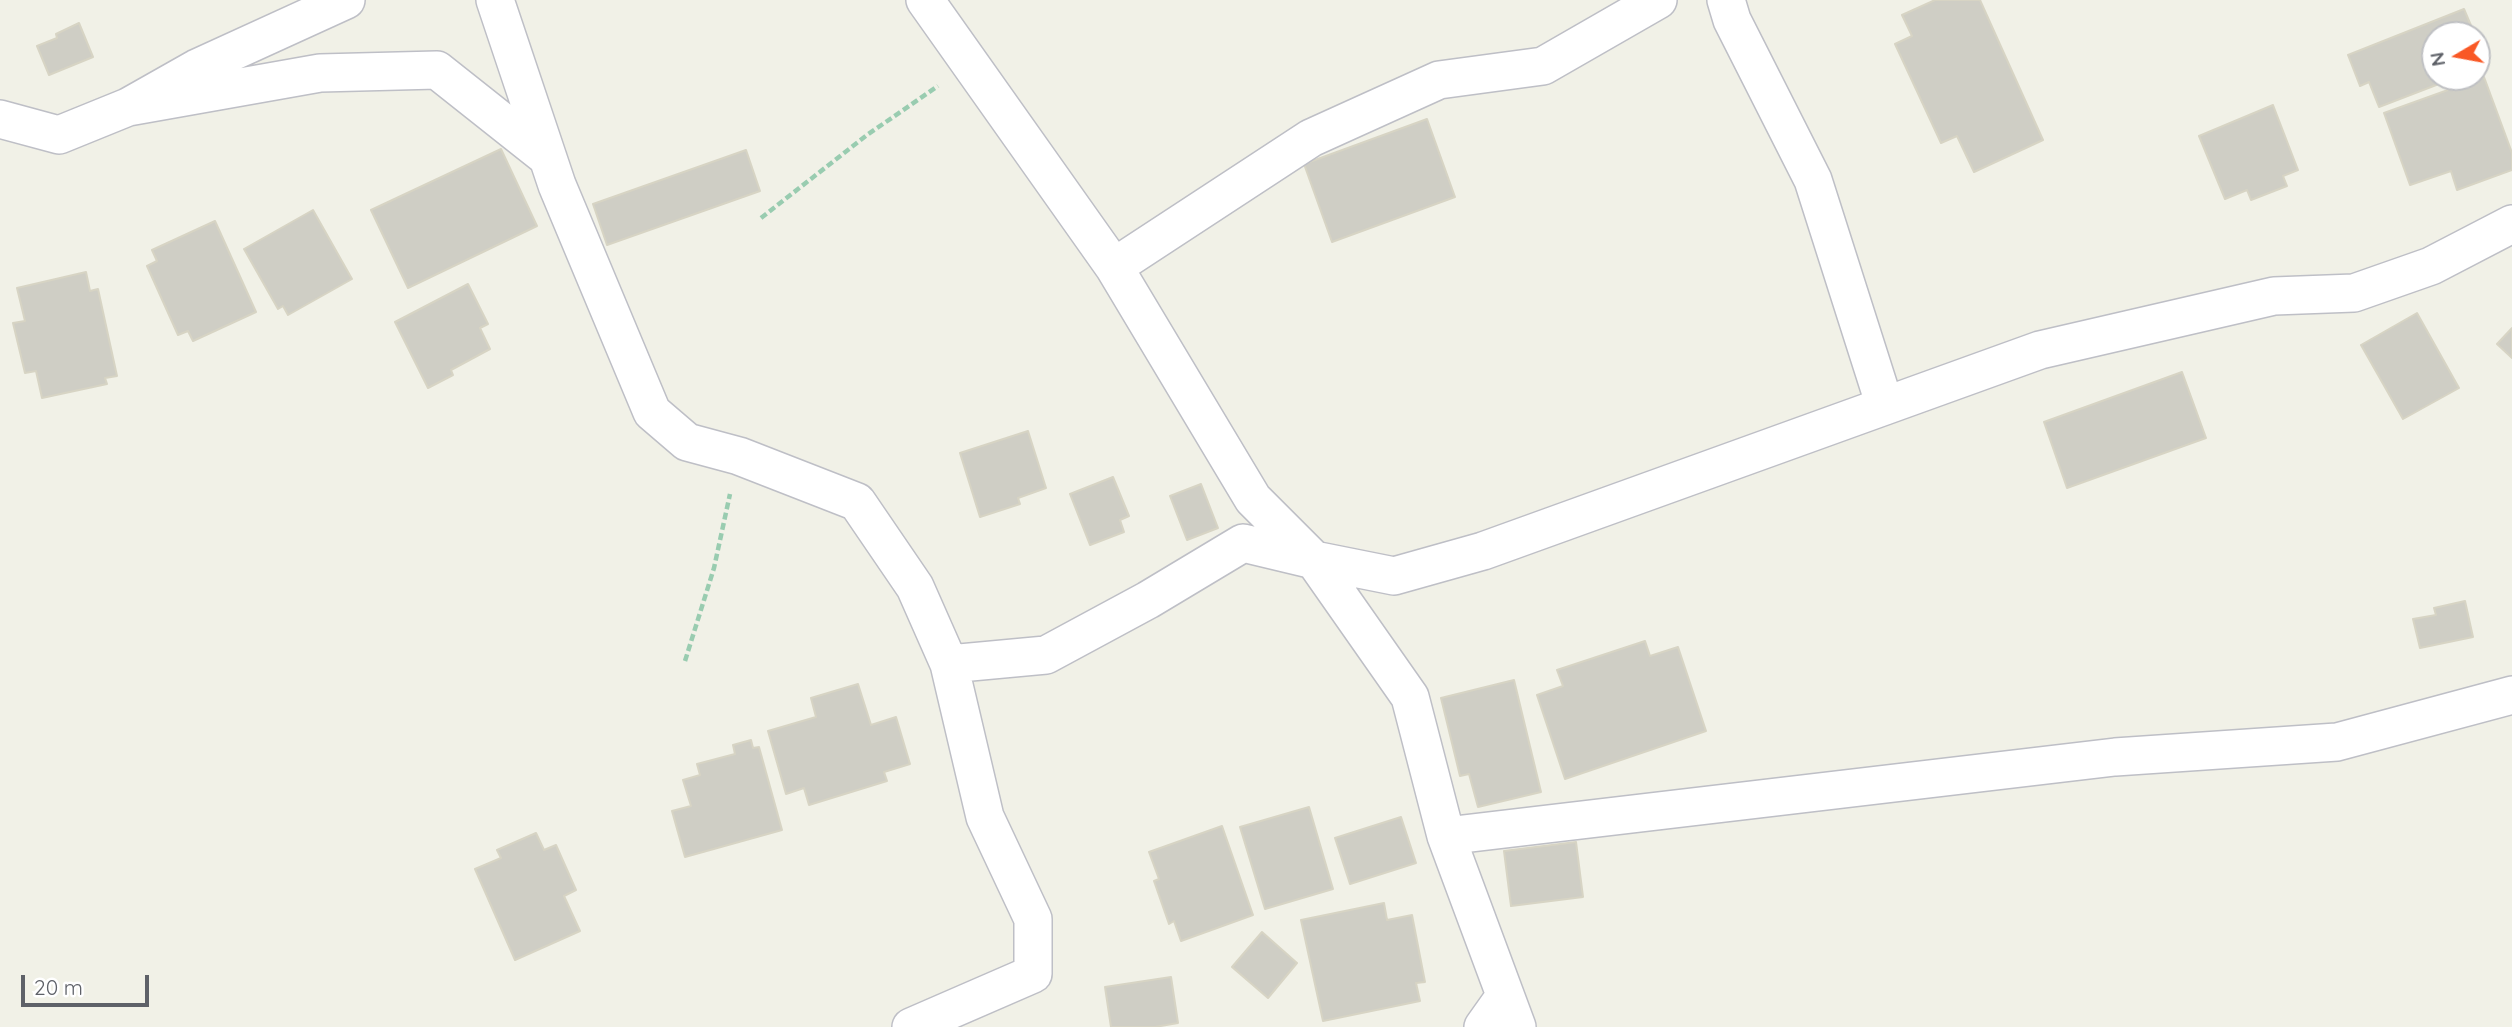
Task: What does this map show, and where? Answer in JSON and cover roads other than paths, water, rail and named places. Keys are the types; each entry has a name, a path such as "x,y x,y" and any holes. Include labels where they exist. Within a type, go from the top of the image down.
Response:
{"street":[{"path":"0,119 59,135 128,107 197,68 346,0"},
{"path":"495,0 557,185 652,412 687,442 738,456 857,502 915,587 949,664 985,817 1033,919 1033,974 911,1027"},
{"path":"925,0 1114,267 1253,499 1314,560 1410,697 1446,836 1511,1011 1483,1027"},
{"path":"1114,267 1311,138 1439,80 1543,66 1658,0"},
{"path":"1726,0 1732,20 1813,180 1885,406"},
{"path":"128,107 320,73 437,70 548,158"},
{"path":"949,664 1046,655 1148,600 1243,544 1394,576 1483,551 2040,350 2274,296 2354,293 2431,266 2512,224"},
{"path":"1446,836 2115,757 2337,742 2512,695"}]}
